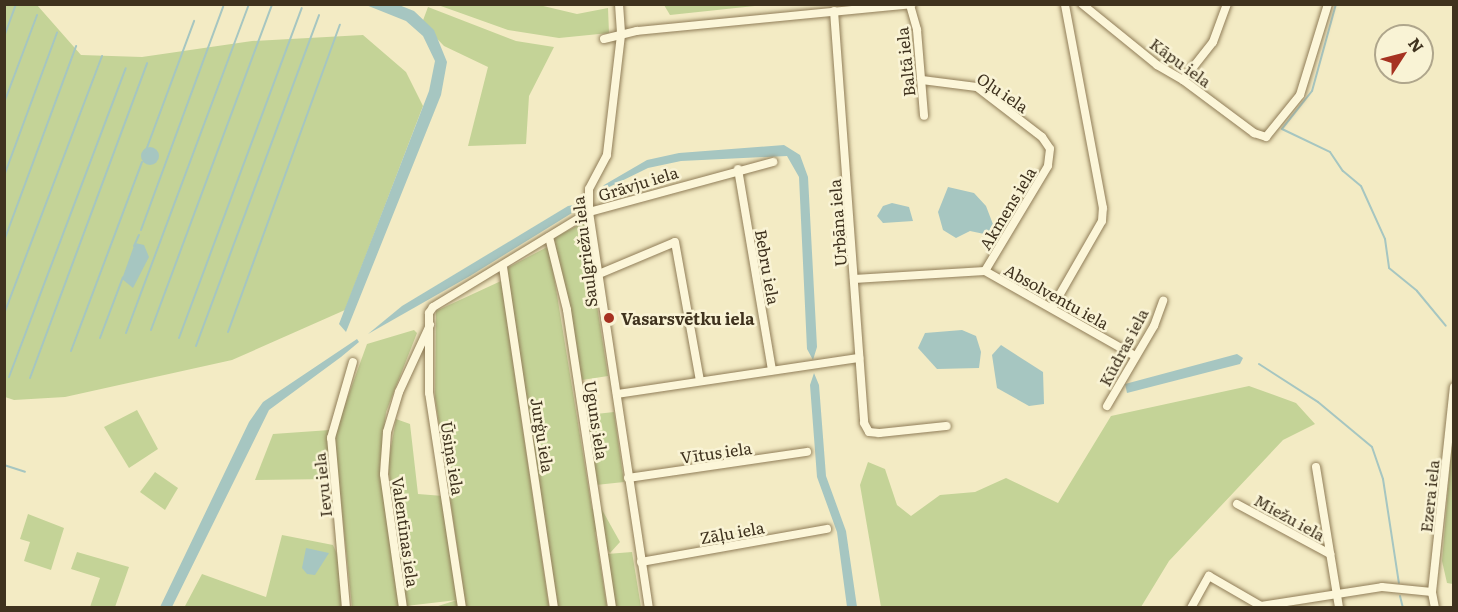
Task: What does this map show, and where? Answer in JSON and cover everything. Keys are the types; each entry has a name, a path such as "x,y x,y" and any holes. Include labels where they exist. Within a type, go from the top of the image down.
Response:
{"street":[{"name":"Saulgriežu iela","path":"619,4 621,35 607,155 589,189 590,212 649,608"},
{"path":"1052,308 1102,220 1103,208 1065,4"},
{"name":"Kāpu iela","path":"1082,4 1157,65 1183,80 1254,133 1266,137 1300,95 1328,4"},
{"path":"1183,80 1214,42 1227,4"},
{"path":"604,39 621,35 834,11 911,5"},
{"name":"Baltā iela","path":"911,5 917,30 924,116"},
{"name":"Urbāna iela","path":"834,11 864,423 869,432 947,426"},
{"name":"Oļu iela","path":"922,80 977,87 1042,136 1050,158"},
{"name":"Akmens iela","path":"985,271 1050,158"},
{"name":"Grāvju iela","path":"429,313 590,212 738,168 773,162"},
{"name":"Bebru iela","path":"738,168 772,370"},
{"name":"Uguns iela","path":"549,237 567,310 612,608"},
{"path":"599,274 675,242 700,381"},
{"name":"Jurģu iela","path":"502,267 554,608"},
{"name":"Absolventu iela","path":"854,279 985,271 1135,356"},
{"name":"Kūdras iela","path":"1107,406 1163,301"},
{"name":"Ūsiņa iela","path":"429,313 429,393 462,608"},
{"name":"Valentīnas iela","path":"403,608 384,474 387,432 399,392 430,326"},
{"path":"616,394 860,358"},
{"name":"Ievu iela","path":"346,608 331,438 353,362"},
{"name":"Ezera iela","path":"1435,608 1432,592 1454,387"},
{"name":"Vītus iela","path":"628,478 807,452"},
{"path":"1316,467 1339,608"},
{"name":"Miežu iela","path":"1237,504 1330,554"},
{"name":"Zāļu iela","path":"641,562 827,529"},
{"path":"1191,608 1209,576 1262,607 1382,587 1432,592"}],"green space":[{"path":"5,5 37,5 81,55 142,57 252,41 363,35 406,72 423,106 345,310 232,360 65,397 14,400 5,397"},
{"path":"438,5 539,5 577,14 608,8 609,33 559,38 508,30"},
{"path":"664,5 765,5 670,15"},
{"path":"428,7 516,41 554,47 529,96 526,144 468,146 488,67 444,46 422,23"},
{"path":"584,222 608,376 582,380 554,238"},
{"path":"549,246 592,509 601,508 620,542 610,553 595,531 607,607 558,607 507,268"},
{"path":"501,281 549,607 466,607 435,397 436,311"},
{"path":"414,330 417,333 386,412 380,464 400,607 352,607 334,435 367,344"},
{"path":"1249,386 1296,403 1315,424 1283,440 1169,561 1141,607 881,607 860,485 868,462 885,469 897,505 911,516 940,495 975,492 1006,478 1058,503 1111,416"},
{"path":"137,410 158,449 129,468 104,427"},
{"path":"614,412 624,482 596,485 587,415"},
{"path":"396,419 410,424 418,494 443,496 459,607 435,607 457,600 406,606 388,464"},
{"path":"1453,429 1453,584 1447,583 1442,561"},
{"path":"330,430 331,479 255,480 273,434"},
{"path":"155,472 178,488 165,510 140,492"},
{"path":"28,514 64,528 51,570 24,561 30,542 20,539"},
{"path":"282,535 333,545 342,565 341,607 184,608 202,574 266,597"},
{"path":"77,552 129,567 115,607 90,607 100,578 71,569"},
{"path":"632,552 641,607 615,607 607,554"}],"water":[{"path":"366,5 399,5 414,11 434,30 447,62 441,95 346,332 339,324 429,91 435,61 423,36 406,21"},
{"path":"784,145 800,155 808,177 817,347 813,360 807,349 799,177 787,156 681,161 648,168 599,192 604,185 647,160 679,153"},
{"path":"150,147 156,150 159,156 156,162 150,165 144,162 141,156 144,150"},
{"path":"948,187 974,193 986,206 994,227 989,235 970,231 956,238 943,230 938,212"},
{"path":"892,203 909,207 913,221 883,223 877,216 883,206"},
{"path":"579,204 572,213 470,276 368,334 402,306 568,206"},
{"path":"135,243 144,245 149,257 133,288 122,279"},
{"path":"962,330 976,336 981,352 979,368 937,369 918,348 925,333"},
{"path":"357,339 359,342 341,357 269,410 172,607 160,607 249,422 263,402"},
{"path":"1001,345 1043,372 1044,404 1029,406 997,388 992,355"},
{"path":"1237,354 1243,358 1240,364 1127,393 1125,384"},
{"path":"814,373 819,385 826,476 846,531 857,607 847,607 837,532 817,477 810,385"},
{"path":"306,548 329,553 315,575 307,574 302,568"}],"waterway":[{"path":"4,37 16,4"},
{"path":"126,333 249,4"},
{"path":"151,330 272,4"},
{"path":"1336,4 1312,91 1282,129 1330,152 1343,171 1361,186 1385,239 1389,268 1417,291 1446,326"},
{"path":"141,230 223,7"},
{"path":"179,338 302,8"},
{"path":"4,103 37,15"},
{"path":"196,346 319,15"},
{"path":"145,153 194,21"},
{"path":"228,332 340,25"},
{"path":"4,176 57,33"},
{"path":"4,241 76,46"},
{"path":"4,314 102,56"},
{"path":"30,378 147,63"},
{"path":"9,377 126,68"},
{"path":"71,351 142,162"},
{"path":"134,246 139,235"},
{"path":"100,338 123,277"},
{"path":"1259,364 1318,402 1372,447 1383,479 1399,583"},
{"path":"4,465 25,472"},
{"path":"1400,596 1403,608"}],"place":[{"name":"Vasarsvētku iela","path":"609,318"}]}
